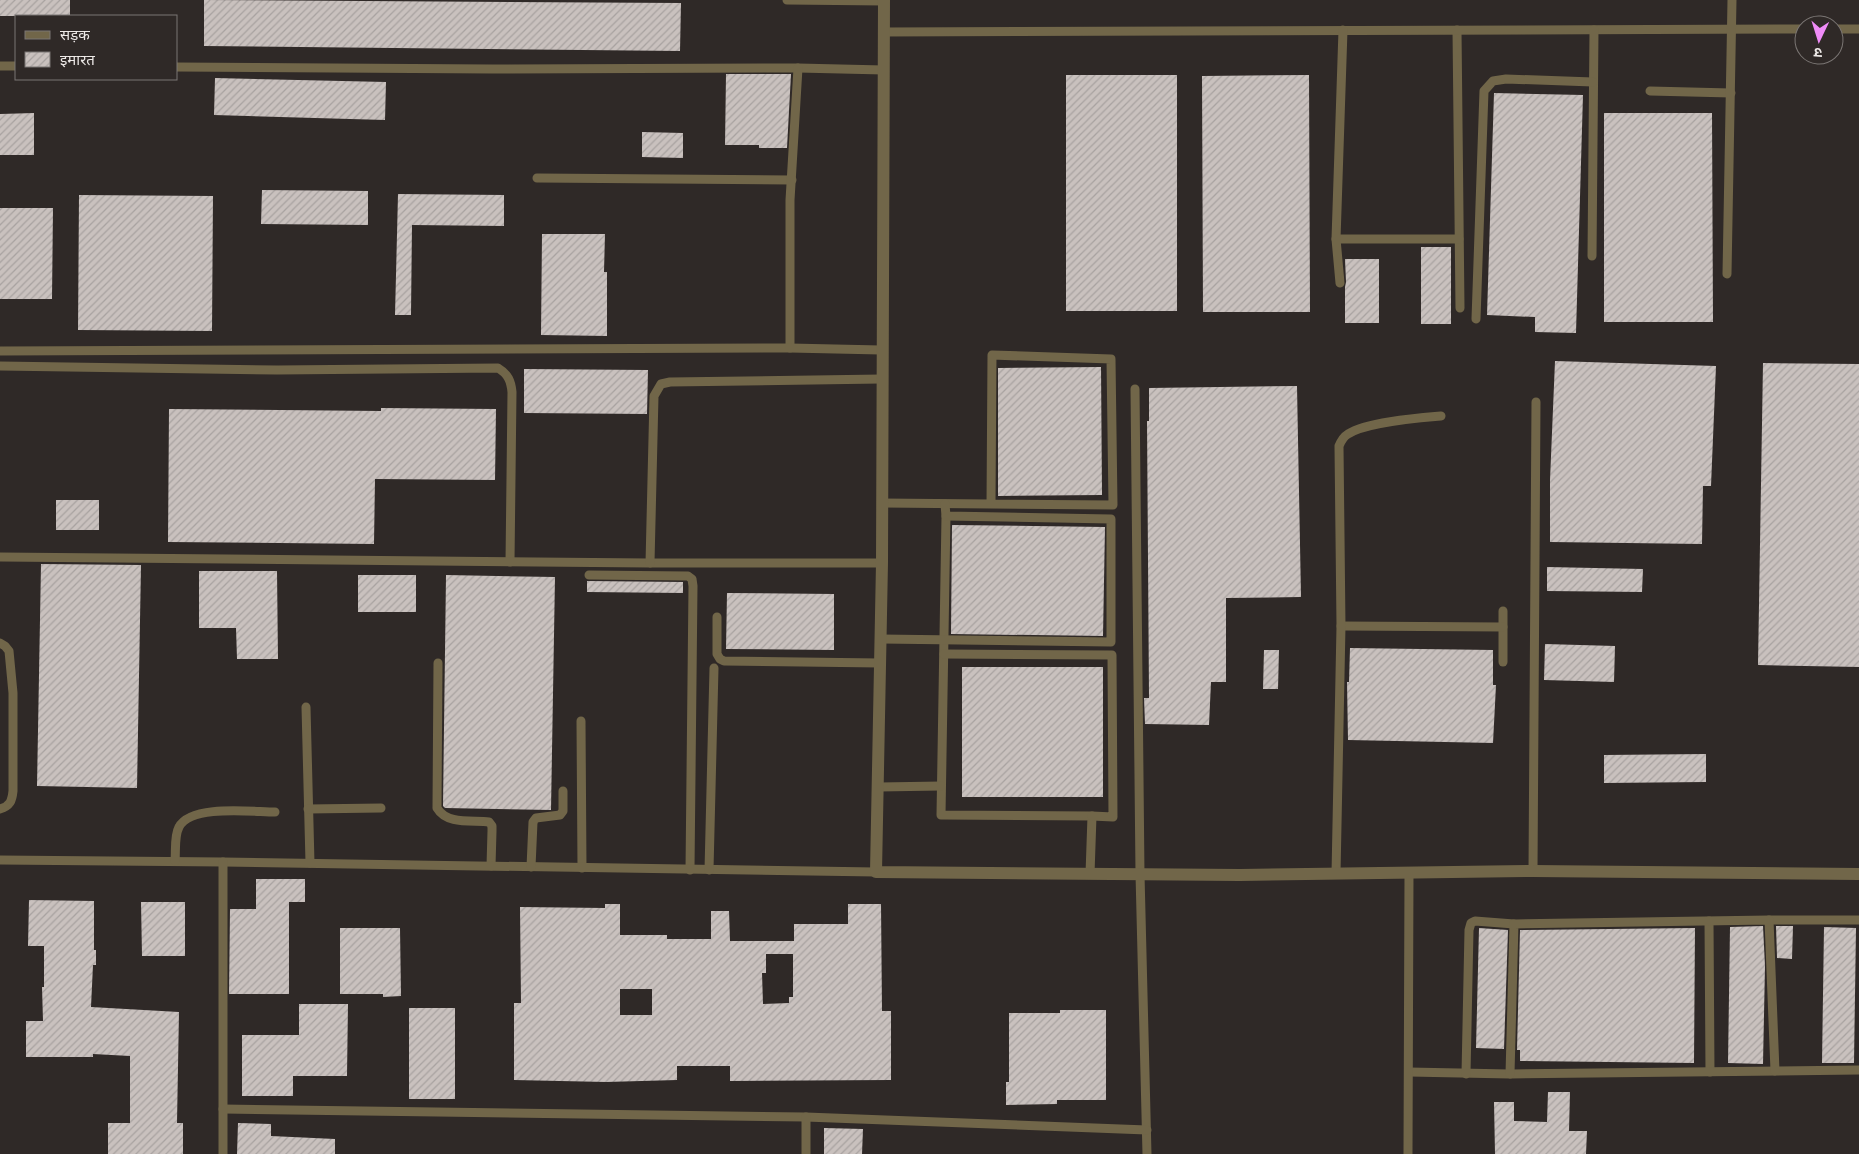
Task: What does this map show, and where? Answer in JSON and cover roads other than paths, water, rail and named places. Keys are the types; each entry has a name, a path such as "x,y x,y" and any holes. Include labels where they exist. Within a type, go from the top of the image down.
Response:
{"street":[{"path":"884,1 881,350 882,563 876,872 1336,874 1533,871 1859,874"}],"lane":[{"path":"787,0 884,1"},
{"path":"1727,274 1732,0"},
{"path":"884,32 1794,29"},
{"path":"1844,29 1859,29"},
{"path":"1340,283 1336,239 1343,30"},
{"path":"1457,30 1460,308"},
{"path":"1592,256 1594,30"},
{"path":"0,66 15,66"},
{"path":"178,67 798,68 884,70"},
{"path":"790,348 790,200 798,68"},
{"path":"1476,319 1484,91 1493,81 1593,82"},
{"path":"1650,91 1731,93"},
{"path":"537,178 792,180"},
{"path":"1336,239 1459,239"},
{"path":"0,351 790,348 881,350"},
{"path":"882,503 945,504 1113,505 1112,360 992,355 991,504"},
{"path":"0,366 276,370 498,368 506,373 512,392 510,562"},
{"path":"650,563 654,396 661,384 670,382 881,379"},
{"path":"1135,389 1140,874 1147,1154"},
{"path":"1533,871 1536,402"},
{"path":"1336,874 1341,626 1339,451 1342,439 1348,434 1384,423 1441,416"},
{"path":"944,654 1112,656 1113,817 940,815 945,504"},
{"path":"881,639 1111,642 1111,519 946,516"},
{"path":"0,557 650,563 882,563"},
{"path":"589,576 688,576 692,579 690,870"},
{"path":"1503,611 1504,662"},
{"path":"717,617 717,654 724,661 880,663"},
{"path":"1341,626 1503,627"},
{"path":"0,643 9,651 13,693 12,801 7,807 0,809"},
{"path":"438,663 437,808 440,814 449,819 489,822 492,826 491,866"},
{"path":"709,870 714,668"},
{"path":"306,707 310,863"},
{"path":"581,721 582,868"},
{"path":"879,787 941,786"},
{"path":"531,867 532,822 536,818 560,815 564,791"},
{"path":"308,809 381,808"},
{"path":"175,861 177,832 190,816 215,812 275,812"},
{"path":"1090,874 1092,816"},
{"path":"0,860 876,872"},
{"path":"222,1154 223,862"},
{"path":"1408,1154 1409,873"},
{"path":"1769,920 1775,1071"},
{"path":"1466,1074 1469,930 1471,923 1475,921 1514,924 1859,920"},
{"path":"1709,921 1710,1072"},
{"path":"1510,1074 1514,924"},
{"path":"1409,1072 1510,1074 1859,1070"},
{"path":"223,1109 806,1117 1147,1130"},
{"path":"806,1117 806,1154"}]}
